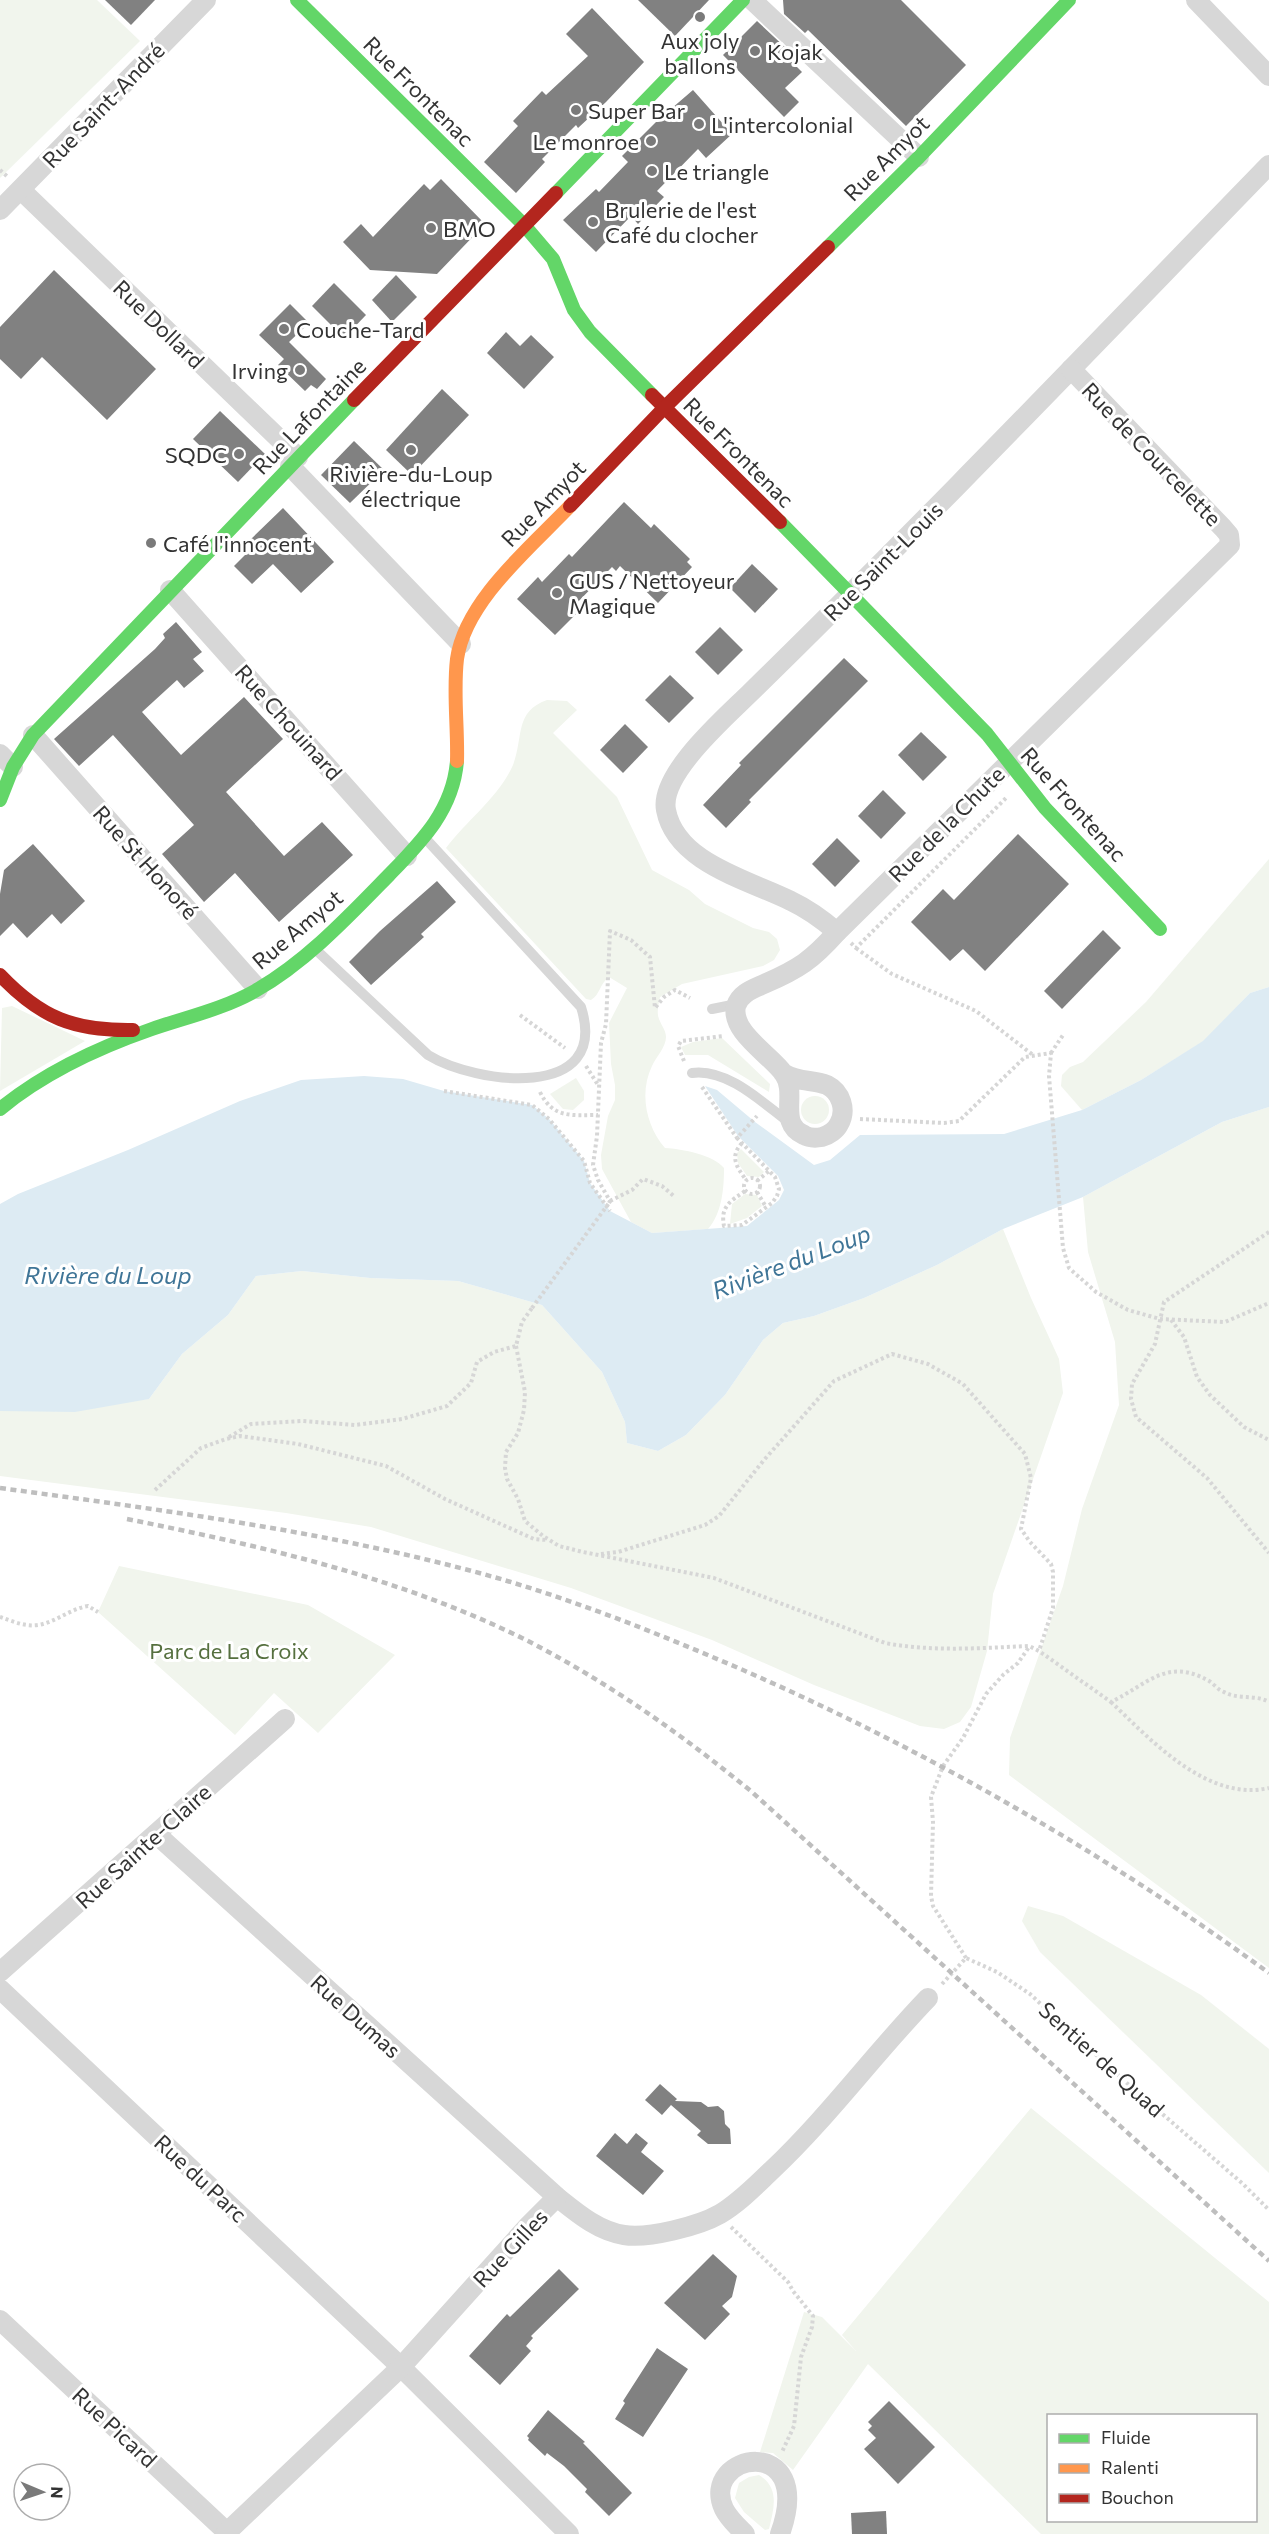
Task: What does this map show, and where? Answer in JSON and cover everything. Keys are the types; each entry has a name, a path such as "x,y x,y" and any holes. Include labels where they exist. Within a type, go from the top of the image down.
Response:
{"main road":[{"name":"Rue Frontenac","path":"297,0 524,225 553,259 568,298 581,322 987,734 1023,782 1160,929"},
{"name":"Rue Lafontaine","path":"0,800 4,761 33,735 170,590 744,0"},
{"name":"Rue Amyot","path":"0,1108 54,1072 96,1050 218,1007 258,989 313,948 407,856 438,820 453,791 459,744 455,685 457,657 474,613 486,594 664,407 919,157 1069,0"},
{"path":"0,975 30,1004 68,1025 104,1031 152,1029"}],"street":[{"name":"Rue Saint-André","path":"0,210 206,0"},
{"path":"752,0 919,157"},
{"path":"1196,0 1269,76"},
{"name":"Rue Saint-Louis","path":"837,932 793,902 722,871 680,842 665,808 666,794 684,762 1269,165"},
{"name":"Rue Dollard","path":"21,190 294,462 461,644"},
{"name":"Rue de Courcelette","path":"1071,369 1223,528 1230,540"},
{"name":"Rue de la Chute","path":"736,1004 748,991 794,971 814,957 1226,550 1230,540"},
{"name":"Rue Chouinard","path":"170,590 407,856"},
{"name":"Rue St Honoré","path":"33,735 258,989"},
{"path":"736,1004 735,1015 740,1028 783,1073 789,1085 788,1110 792,1125 807,1137 820,1137 837,1128 842,1117 841,1101 829,1086 798,1080 783,1073"},
{"name":"Rue Sainte-Claire","path":"0,1972 285,1719"},
{"name":"Rue Dumas","path":"156,1834 557,2197"},
{"name":"Rue du Parc","path":"0,1989 401,2367 569,2534"},
{"name":"Rue Gilles","path":"227,2533 401,2367 557,2197 592,2224 623,2235 651,2236 719,2215 740,2200 810,2134 902,2025 928,1998"},
{"name":"Rue Picard","path":"0,2320 227,2533"},
{"path":"745,2534 724,2509 720,2495 721,2483 732,2469 747,2463 761,2462 775,2466 785,2479 788,2492 786,2515 780,2534"}],"lane":[{"path":"313,948 428,1055 444,1064 461,1071 525,1078 545,1077 560,1071 578,1058 586,1035 581,1007 424,838"},
{"path":"712,1009 736,1004"},
{"path":"692,1073 705,1071 716,1074 792,1125"}],"path":[{"path":"856,948 1023,782"},
{"path":"609,1202 593,1165 601,1042 606,1024 610,932 631,940 650,957 655,1008 664,997 675,990 690,998"},
{"path":"837,932 892,974 976,1011 1033,1056"},
{"path":"1063,1035 1051,1053 1049,1076 1063,1248 1069,1268 1096,1292 1128,1311 1160,1319 1225,1322 1269,1303"},
{"path":"842,1117 944,1123 959,1121 1025,1057 1051,1053"},
{"path":"444,1090 532,1104 549,1119 584,1161 590,1183 610,1211"},
{"path":"540,1092 549,1107 558,1112 598,1115"},
{"path":"745,1191 728,1202 723,1210 724,1226 742,1225 766,1208 777,1196 779,1189 775,1177 737,1138 753,1121"},
{"path":"742,1143 735,1150 734,1156 735,1163 746,1180"},
{"path":"757,1181 769,1171"},
{"path":"746,1180 753,1178 757,1181 759,1188 757,1192 766,1208"},
{"path":"675,1197 662,1186 643,1179 632,1190 609,1202 522,1322 516,1346 525,1392 524,1410 518,1433 506,1452 507,1479 518,1499 525,1521 559,1546 714,1578 885,1643 909,1648 939,1649 1029,1646 1111,1702 1170,1757 1204,1777 1231,1787 1269,1788"},
{"path":"745,1191 746,1180"},
{"path":"745,1191 752,1194 757,1192"},
{"path":"1269,1232 1164,1302 1155,1344 1132,1384 1131,1400 1137,1416 1207,1478 1269,1553"},
{"path":"1170,1319 1184,1337 1197,1377 1210,1395 1244,1427 1269,1440"},
{"path":"226,1439 251,1424 302,1421 355,1425 402,1419 447,1406 471,1383 477,1362 494,1352 516,1346"},
{"path":"595,1555 618,1552 705,1525 719,1516 764,1460 834,1381 892,1354 928,1364 963,1384 1025,1454 1031,1478 1021,1529 1051,1564 1053,1572 1053,1608 1039,1651"},
{"path":"155,1490 201,1448 240,1436 298,1444 386,1466 445,1499 534,1539 551,1541"},
{"path":"0,1617 22,1624 36,1625 88,1606 98,1612"},
{"path":"928,1998 966,1958 933,1906 931,1896 933,1822 931,1797 943,1766 963,1738 986,1694 1003,1675 1018,1663 1029,1646"},
{"path":"1111,1702 1164,1673 1181,1669 1210,1681 1222,1692 1236,1696 1262,1698 1269,1702"},
{"name":"Sentier de Quad","path":"966,1958 997,1972 1030,1994 1129,2085 1243,2184 1269,2210"},
{"path":"719,2215 788,2282 813,2316 812,2327 801,2357 794,2427 775,2466"}],"green space":[{"path":"0,0 97,0 140,41 0,178"},
{"path":"547,700 567,701 577,710 553,733 617,797 652,870 689,890 705,904 753,928 769,932 777,939 780,950 774,960 763,966 682,984 660,997 658,1015 665,1031 666,1041 648,1076 645,1098 649,1120 665,1148 705,1156 724,1168 723,1192 719,1208 708,1229 652,1233 631,1222 602,1169 601,1155 608,1116 615,1100 609,1023 627,988 609,977 594,998 586,999 446,848 500,788 513,765 525,718 529,711"},
{"path":"1269,859 1269,987 1250,993 1204,1041 1141,1080 1082,1110 1061,1086 1062,1075 1070,1067 1083,1062 1146,1002"},
{"path":"12,1006 85,1041 0,1091 2,1008"},
{"path":"722,1038 770,1084 769,1092 708,1055 685,1055 681,1047 693,1042"},
{"path":"576,1078 584,1091 584,1100 573,1110 563,1109 550,1094"},
{"path":"815,1096 825,1100 829,1110 825,1120 815,1124 805,1120 801,1110 805,1100"},
{"path":"1269,1107 1269,1968 1009,1775 1010,1738 1063,1586 1082,1509 1119,1405 1115,1342 1088,1252 1083,1197 1222,1122"},
{"path":"741,1149 764,1172 759,1177 747,1176 738,1163 737,1153"},
{"path":"745,1194 757,1195 762,1206 747,1218 730,1224 732,1204"},
{"path":"1003,1229 1059,1359 1063,1393 993,1594 987,1651 971,1707 960,1722 944,1729 920,1726 814,1685 712,1640 571,1588 371,1527 286,1513 0,1476 0,1411 149,1399 182,1354 228,1315 256,1276 302,1271 370,1278 458,1281 542,1305 602,1372 625,1422 627,1443 658,1451 686,1435 725,1395 763,1340 783,1323 814,1316 864,1298 937,1265"},
{"name":"Parc de La Croix","path":"119,1566 308,1605 395,1655 318,1733 274,1693 235,1735 98,1612"},
{"path":"1028,1906 1063,1916 1201,1995 1269,2049 1269,2173 1040,1952 1022,1921"},
{"path":"1031,2108 1269,2302 1269,2534 1041,2534 868,2364 793,2470 773,2453 760,2452 804,2312 822,2317 856,2351 842,2335"},
{"path":"759,2475 770,2486 774,2499 769,2529 765,2530 744,2512 735,2498 739,2483 749,2477"}],"water":[{"name":"Rivière du Loup","path":"1269,987 1269,1107 1222,1122 1083,1197 1003,1229 937,1265 864,1298 814,1316 783,1323 763,1340 725,1395 686,1435 658,1451 627,1443 625,1422 602,1372 542,1305 458,1281 370,1278 302,1271 256,1276 228,1315 182,1354 149,1399 75,1412 0,1411 0,1204 18,1194 128,1150 240,1101 301,1080 364,1076 403,1079 444,1091 532,1105 549,1119 584,1161 590,1183 610,1211 652,1233 747,1226 779,1200 784,1190 778,1176 738,1136 705,1086 717,1090 755,1122 814,1165 830,1160 860,1135 1004,1134 1082,1110 1141,1080 1203,1041 1250,993"}],"building":[{"path":"105,0 155,0 131,25"},
{"path":"638,0 709,0 675,36"},
{"path":"783,0 901,0 966,65 906,126 808,30 805,33 784,14"},
{"path":"592,8 644,62 606,102 578,128 576,125 542,159 545,162 516,193 484,162 518,126 513,121 542,91 546,95 588,56 566,34"},
{"path":"757,21 788,50 784,54 802,72 785,88 799,102 784,117 723,55"},
{"path":"693,90 732,134 706,158 698,149 657,191 664,197 638,224 631,216 596,252 563,220 596,189 599,192 628,162 622,156 657,121"},
{"name":"BMO","path":"441,179 485,224 437,274 370,270 343,242 361,224 373,237 424,184 430,190"},
{"path":"54,270 156,369 107,420 42,357 21,379 0,359 0,327"},
{"path":"396,275 417,297 392,322 372,300"},
{"path":"334,283 366,315 344,338 312,306"},
{"path":"290,304 309,323 289,342 326,379 317,389 311,385 305,391 278,365 284,359 259,335"},
{"path":"506,332 520,346 531,335 554,357 524,389 487,353"},
{"path":"442,389 469,415 412,475 386,450"},
{"path":"220,411 265,454 238,482 193,439"},
{"path":"354,441 384,470 350,503 321,475"},
{"path":"624,502 651,528 654,524 690,559 687,562 692,567 658,603 620,566 616,571 612,567 571,609 576,614 555,635 517,599 538,577 542,582 569,554 572,557"},
{"path":"283,508 334,562 301,593 273,564 252,584 234,566 255,545 250,540"},
{"path":"752,564 778,589 755,613 730,588"},
{"path":"176,622 202,652 193,659 204,671 184,688 177,680 142,712 181,755 244,697 283,739 226,792 284,856 322,822 353,855 279,922 235,873 204,902 162,854 194,825 113,735 79,766 54,739 155,649 165,638 163,634"},
{"path":"720,627 743,650 718,675 695,652"},
{"path":"844,658 868,681 749,800 751,802 726,828 703,805 741,765 739,763"},
{"path":"670,675 694,698 669,723 645,700"},
{"path":"625,724 648,747 623,773 600,750"},
{"path":"921,732 947,757 923,781 898,755"},
{"path":"883,790 906,813 881,839 858,816"},
{"path":"1018,834 1069,884 985,971 963,949 950,961 911,922 943,889 954,900"},
{"path":"837,838 860,861 835,887 812,864"},
{"path":"33,844 85,901 61,924 52,914 27,938 13,923 0,936 0,894 4,870"},
{"path":"437,881 456,902 421,934 424,937 371,985 349,962 380,931"},
{"path":"1103,930 1121,948 1062,1009 1044,991"},
{"path":"660,2084 677,2099 675,2101 701,2102 708,2107 718,2106 724,2111 725,2124 730,2129 731,2144 708,2144 697,2135 701,2131 671,2105 662,2115 645,2100"},
{"path":"615,2133 627,2144 636,2133 648,2143 641,2152 664,2171 643,2195 596,2156"},
{"path":"713,2254 737,2276 732,2297 722,2306 730,2314 705,2340 664,2303"},
{"path":"559,2269 579,2289 531,2336 533,2338 526,2346 531,2351 500,2385 469,2356 507,2314 510,2317"},
{"path":"657,2348 688,2369 643,2437 615,2419 625,2403 623,2401"},
{"path":"889,2401 935,2447 898,2484 864,2449 876,2438 868,2430 872,2426 868,2422"},
{"path":"548,2410 585,2442 583,2443 632,2493 609,2516 564,2466 547,2453 545,2456 528,2440 527,2436"},
{"path":"886,2511 887,2534 852,2534 851,2513"}],"railway":[{"path":"0,1488 243,1523 364,1546 483,1574 611,1616 736,1667 876,1732 944,1768 1077,1845 1206,1928 1269,1973"},
{"path":"127,1519 279,1552 427,1597 522,1638 583,1671 669,1728 752,1792 1269,2261"}],"traffic: fast":[{"path":"297,0 524,225 553,259 574,310 590,332 652,395"},
{"path":"556,193 743,0"},
{"path":"828,247 919,157 1069,0"},
{"path":"0,800 13,767 33,735 354,400"},
{"path":"780,522 987,734 1045,808 1160,929"},
{"path":"0,1109 53,1072 72,1062 132,1036 230,1003 255,991 292,967 342,923 424,837 434,824 449,795 457,761"}],"traffic: slow":[{"path":"457,761 456,672 463,637 473,616 502,576 570,506"}],"traffic: jam":[{"path":"354,400 556,193"},
{"path":"570,506 665,407 828,247"},
{"path":"652,395 780,522"},
{"path":"0,975 30,1002 60,1019 93,1028 133,1030"}],"place":[{"name":"Aux joly ballons","path":"700,17"},
{"name":"Kojak","path":"755,51"},
{"name":"Super Bar","path":"576,110"},
{"name":"L'intercolonial","path":"699,124"},
{"name":"Le monroe","path":"651,141"},
{"name":"Le triangle","path":"652,171"},
{"name":"Brulerie de l'est Café du clocher","path":"593,222"},
{"name":"BMO","path":"431,228"},
{"name":"Couche-Tard","path":"284,329"},
{"name":"Irving","path":"300,370"},
{"name":"Rivière-du-Loup électrique","path":"411,450"},
{"name":"SQDC","path":"239,454"},
{"name":"Café l'innocent","path":"151,543"},
{"name":"GUS / Nettoyeur Magique","path":"557,593"}]}
